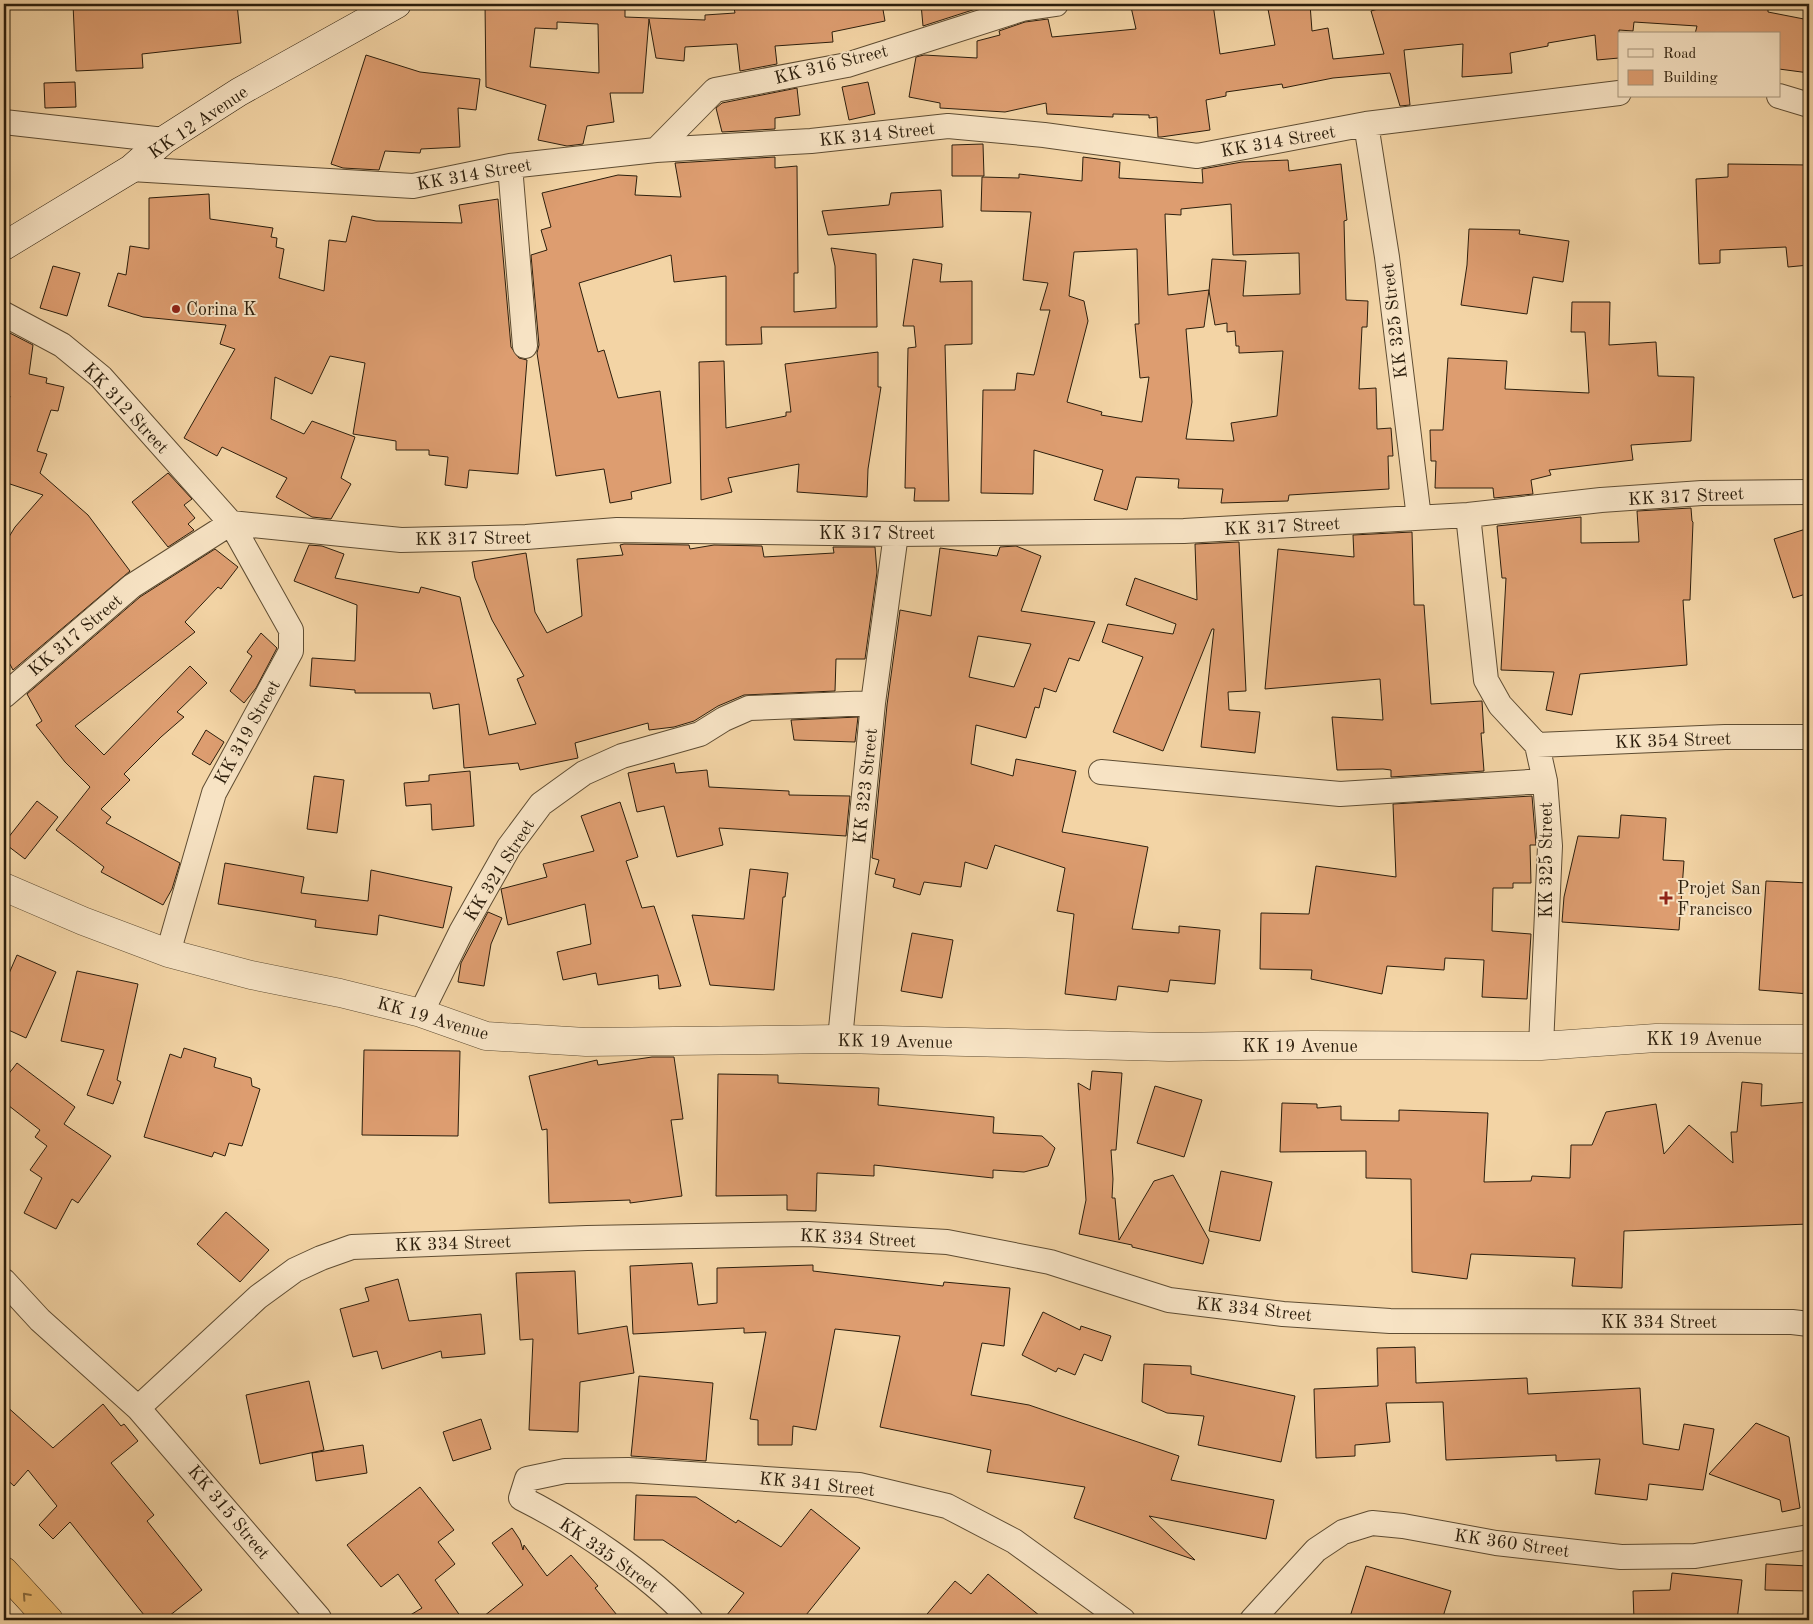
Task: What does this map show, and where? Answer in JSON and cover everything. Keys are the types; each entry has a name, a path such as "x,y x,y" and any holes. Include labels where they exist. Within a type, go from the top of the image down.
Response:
{"highway":[{"path":"4,1571 49,1620"}],"street":[{"name":"KK 12 Avenue","path":"4,246 131,170 164,140 239,92 397,4"},
{"name":"KK 316 Street","path":"656,150 715,90 847,65 1022,9 1056,4"},
{"name":"KK 314 Street","path":"131,170 413,186 510,166 656,150 811,141 948,126 1044,135 1197,156 1366,124 1618,94"},
{"path":"1780,96 1809,105"},
{"path":"4,122 164,140"},
{"name":"KK 325 Street","path":"1366,124 1387,257 1418,518"},
{"path":"510,166 525,346"},
{"name":"KK 312 Street","path":"4,314 62,345 101,377 230,523"},
{"name":"KK 317 Street","path":"4,696 132,586 230,523 401,540 526,537 617,530 896,534 1184,531 1468,515 1601,500 1702,493 1809,492"},
{"path":"1468,515 1486,680 1500,705 1537,745"},
{"name":"KK 319 Street","path":"168,953 214,793 292,651 291,630 230,523"},
{"name":"KK 323 Street","path":"840,1039 873,703 896,534"},
{"name":"KK 321 Street","path":"421,1013 461,932 509,847 541,804 584,773 622,756 700,734 724,719 749,708 873,703"},
{"name":"KK 354 Street","path":"1537,745 1725,737 1809,738"},
{"name":"KK 325 Street","path":"1537,745 1545,781 1550,846 1541,1046"},
{"path":"1101,772 1340,794 1545,781"},
{"name":"KK 19 Avenue","path":"4,887 82,921 168,953 251,975 340,993 421,1013 486,1036 586,1042 840,1039 1169,1048 1312,1045 1541,1046 1656,1038 1809,1039"},
{"name":"KK 334 Street","path":"138,1408 258,1297 295,1270 352,1247 587,1238 808,1234 946,1242 1050,1262 1169,1300 1283,1314 1390,1322 1782,1322 1809,1324"},
{"path":"4,1281 40,1320 138,1408"},
{"name":"KK 315 Street","path":"138,1408 318,1620"},
{"name":"KK 341 Street","path":"521,1498 527,1479 566,1472 628,1470 859,1485 947,1506 1014,1541 1123,1620"},
{"name":"KK 335 Street","path":"521,1498 594,1542 673,1600 691,1620"},
{"name":"KK 360 Street","path":"1252,1620 1316,1550 1342,1532 1372,1524 1403,1526 1496,1543 1621,1557 1695,1556 1809,1537"}],"building":[{"path":"73,4 237,4 241,43 142,54 143,68 76,71"},
{"path":"485,4 625,4 625,17 705,20 705,15 735,13 734,8 765,4 830,4 831,9 854,4 882,4 885,21 832,32 833,42 775,46 777,64 740,71 737,44 685,47 684,61 656,58 649,19 643,93 610,93 614,122 587,126 583,144 567,146 538,140 546,105 486,87","holes":["557,22 598,24 599,73 530,67 535,28 557,29"]},
{"path":"921,4 985,4 985,6 923,26"},
{"path":"1144,4 1213,4 1220,54 1275,45 1267,4 1310,4 1312,31 1328,28 1333,59 1384,54 1371,11 1395,4 1543,4 1544,7 1563,4 1768,4 1768,12 1809,20 1809,73 1780,69 1780,32 1696,32 1697,26 1634,22 1633,31 1619,30 1618,32 1618,58 1597,60 1595,35 1548,43 1548,46 1510,53 1512,73 1462,77 1463,44 1404,50 1410,105 1400,106 1390,73 1333,78 1283,88 1282,84 1226,92 1226,96 1206,100 1210,130 1161,137 1158,137 1157,117 1149,118 1149,115 1113,114 1113,117 1047,114 1046,103 1005,112 940,108 940,103 909,97 916,57 924,55 977,58 977,41 1000,35 999,31 1025,22 1048,19 1052,37 1136,29 1131,7"},
{"path":"366,55 420,72 480,79 476,110 458,108 460,147 421,149 420,153 385,151 379,170 343,168 331,164"},
{"path":"75,82 76,107 45,108 44,83"},
{"path":"868,82 875,114 849,120 842,87"},
{"path":"797,88 800,115 775,118 775,129 722,132 716,108 722,103"},
{"path":"983,144 984,176 952,176 952,145"},
{"path":"775,157 775,168 797,166 798,273 794,273 794,312 836,308 835,266 831,248 876,254 877,327 761,327 762,344 726,345 726,276 674,282 671,255 579,283 598,352 604,350 618,398 660,391 671,483 631,492 632,499 610,503 604,469 556,476 537,353 539,345 531,255 547,250 541,230 551,227 542,193 618,175 637,176 635,195 681,197 675,163"},
{"path":"1083,157 1120,162 1119,178 1203,183 1202,169 1242,162 1288,160 1289,171 1341,164 1347,220 1344,221 1346,300 1368,301 1367,327 1362,327 1359,389 1376,388 1377,429 1391,428 1393,456 1388,456 1389,489 1289,495 1288,501 1221,503 1223,489 1178,488 1179,479 1136,477 1127,510 1094,500 1103,470 1034,450 1033,494 981,493 983,390 1015,390 1017,373 1034,375 1050,310 1040,310 1048,283 1023,280 1031,212 981,211 982,177 1019,178 1019,174 1082,181","holes":["1231,204 1233,255 1299,253 1300,294 1243,296 1246,261 1212,259 1209,291 1215,325 1227,323 1227,332 1235,331 1236,346 1239,346 1239,353 1283,351 1277,416 1231,423 1234,441 1186,439 1192,402 1186,329 1204,327 1209,290 1168,295 1165,214 1181,215 1181,209","1137,249 1139,324 1135,324 1140,378 1149,377 1142,422 1101,415 1102,412 1067,402 1088,321 1084,301 1069,296 1074,252"]},
{"path":"1728,164 1809,165 1809,265 1788,267 1786,247 1720,250 1720,263 1699,264 1696,179 1728,177"},
{"path":"941,190 943,227 828,235 822,211 889,205 891,193"},
{"path":"209,194 210,219 273,228 271,237 277,238 276,247 284,249 279,278 324,291 329,240 346,242 352,216 376,221 462,223 459,205 498,199 511,347 519,358 527,360 518,474 469,470 467,488 445,485 448,457 429,455 429,450 396,450 396,441 353,434 365,363 330,356 312,394 275,377 271,419 304,434 312,421 355,437 341,478 351,484 331,519 312,517 276,497 287,478 222,447 217,456 184,438 235,349 220,344 226,325 143,317 108,306 118,273 126,275 130,246 149,249 149,198"},
{"path":"1469,229 1520,230 1519,234 1569,241 1563,282 1533,277 1527,314 1461,305 1467,265"},
{"path":"913,259 942,264 940,282 972,281 972,344 945,345 949,501 914,501 915,488 905,488 908,348 916,347 914,326 903,326"},
{"path":"53,266 80,273 67,316 40,308"},
{"path":"1572,302 1610,302 1609,345 1656,342 1658,376 1694,377 1691,441 1631,445 1633,460 1549,470 1551,475 1531,480 1533,494 1494,498 1493,488 1435,488 1436,461 1431,461 1430,430 1443,430 1448,358 1507,361 1505,389 1589,393 1585,332 1571,332"},
{"path":"4,330 33,345 29,374 47,378 46,383 64,387 58,411 51,410 37,451 47,454 40,473 88,515 130,571 13,670 4,653 4,545 15,527 43,495 4,482 4,419 10,396 4,395"},
{"path":"878,352 878,387 881,387 868,469 867,497 797,492 799,464 728,478 732,492 701,500 699,362 724,361 726,428 786,416 786,412 791,412 785,364"},
{"path":"168,473 192,499 184,505 195,518 188,524 194,530 168,547 132,502"},
{"path":"1691,508 1693,522 1690,600 1683,600 1687,665 1580,674 1572,715 1546,710 1554,672 1501,670 1506,578 1502,578 1497,526 1581,517 1581,543 1639,542 1637,511"},
{"path":"1809,528 1809,593 1793,598 1774,539"},
{"path":"1412,532 1414,605 1424,605 1431,704 1482,701 1484,733 1481,733 1484,771 1391,777 1391,770 1337,770 1332,717 1383,720 1380,679 1265,689 1278,549 1354,557 1353,535"},
{"path":"1239,542 1246,691 1228,692 1229,710 1260,712 1255,753 1201,747 1214,629 1212,629 1163,751 1113,732 1143,657 1102,642 1108,624 1173,634 1176,624 1126,605 1135,578 1197,600 1195,544"},
{"path":"309,545 322,546 344,554 335,578 419,593 421,587 460,597 489,735 536,724 517,679 524,676 492,620 475,578 472,562 526,553 535,612 547,633 582,616 577,559 623,555 620,545 689,545 690,549 714,545 762,546 764,557 834,553 833,547 875,547 877,572 865,659 836,659 835,691 744,695 718,706 694,721 674,727 649,730 648,723 575,743 578,758 520,770 518,763 464,768 459,704 433,709 430,693 355,693 355,690 310,686 312,658 355,661 357,605 294,581"},
{"path":"1016,546 1041,556 1021,611 1095,622 1079,661 1069,658 1056,692 1044,688 1039,708 1035,707 1026,738 976,725 971,764 1013,776 1016,759 1076,771 1062,832 1148,847 1132,929 1179,933 1179,926 1220,930 1215,984 1170,980 1168,992 1118,986 1116,1000 1065,994 1074,914 1057,911 1065,868 995,845 987,869 965,862 961,887 924,882 920,895 893,887 895,879 875,874 879,860 872,858 887,705 900,610 931,616 940,548 997,556 1000,547","holes":["978,636 1031,644 1014,687 969,677"]},
{"path":"215,549 238,567 221,589 218,587 185,622 195,632 75,726 104,755 190,666 207,683 177,712 184,717 124,774 130,780 101,809 111,817 106,823 180,863 172,889 163,905 101,872 104,867 56,830 90,787 65,762 36,725 42,721 27,694 140,597"},
{"path":"261,633 277,648 256,688 244,703 230,691 252,656 247,652"},
{"path":"858,717 855,742 794,740 791,720"},
{"path":"206,730 224,742 210,765 192,754"},
{"path":"674,763 676,773 707,770 709,787 789,791 789,795 850,796 846,836 719,828 723,845 677,857 664,806 637,812 628,773"},
{"path":"470,771 474,826 432,830 431,804 406,806 404,783 429,781 429,775"},
{"path":"314,776 344,780 337,833 307,829"},
{"path":"1532,796 1536,845 1530,845 1531,883 1513,883 1513,888 1493,888 1492,931 1531,934 1527,999 1482,997 1484,960 1445,958 1444,970 1387,966 1382,994 1311,979 1312,970 1260,969 1261,913 1309,914 1316,866 1396,877 1393,804"},
{"path":"37,801 58,817 25,859 4,843"},
{"path":"620,802 638,857 626,861 642,908 654,906 681,986 659,989 658,975 598,985 596,973 563,980 557,952 591,944 585,904 508,925 501,889 547,877 543,864 594,851 581,816"},
{"path":"1621,815 1666,818 1663,860 1684,861 1679,930 1562,922 1564,897 1578,836 1619,838"},
{"path":"225,863 304,877 301,893 368,901 371,870 452,887 443,928 379,915 377,935 315,927 316,920 218,904"},
{"path":"750,869 788,873 785,897 783,897 774,990 710,985 692,915 744,919"},
{"path":"1766,881 1809,883 1809,994 1759,990"},
{"path":"488,912 502,918 491,944 484,986 458,982 461,963"},
{"path":"912,933 953,940 942,998 901,991"},
{"path":"17,955 56,972 26,1038 4,1028 4,985"},
{"path":"77,971 138,984 117,1080 121,1082 113,1104 87,1095 104,1050 61,1041"},
{"path":"184,1048 216,1058 214,1067 251,1078 252,1086 260,1089 242,1146 229,1143 225,1156 214,1152 212,1157 144,1137 170,1054 181,1058"},
{"path":"364,1050 460,1051 458,1136 362,1135"},
{"path":"652,1057 674,1057 683,1119 671,1120 682,1196 630,1203 630,1200 549,1203 547,1129 542,1130 529,1076 597,1060 598,1065"},
{"path":"17,1063 75,1107 64,1124 111,1156 78,1203 72,1199 56,1229 24,1213 42,1178 30,1170 47,1146 35,1137 40,1130 4,1102 4,1080"},
{"path":"1092,1071 1122,1073 1116,1150 1111,1150 1112,1198 1115,1198 1119,1240 1154,1181 1173,1175 1209,1240 1203,1264 1132,1247 1132,1245 1079,1234 1086,1200 1078,1083 1090,1090"},
{"path":"718,1074 778,1075 778,1083 879,1088 878,1105 994,1117 993,1133 1042,1136 1055,1148 1048,1166 1024,1172 993,1170 993,1178 874,1165 874,1176 817,1173 816,1211 787,1210 787,1195 716,1196"},
{"path":"1742,1082 1762,1084 1761,1106 1809,1102 1809,1224 1624,1231 1622,1288 1572,1286 1575,1258 1471,1254 1467,1279 1412,1272 1411,1179 1366,1178 1366,1151 1280,1152 1282,1103 1317,1104 1317,1108 1341,1106 1341,1120 1399,1121 1399,1110 1488,1113 1484,1182 1531,1181 1532,1176 1570,1178 1571,1145 1592,1145 1606,1112 1656,1104 1664,1154 1689,1125 1733,1163 1731,1132 1737,1132"},
{"path":"1155,1086 1202,1100 1184,1157 1137,1143"},
{"path":"1221,1171 1272,1182 1260,1241 1209,1231"},
{"path":"226,1212 269,1250 240,1282 197,1244"},
{"path":"692,1263 698,1305 717,1303 717,1268 813,1265 813,1271 943,1286 944,1282 1010,1288 1004,1346 982,1343 971,1395 1029,1405 1179,1456 1171,1480 1274,1500 1266,1539 1149,1516 1195,1560 1074,1518 1085,1487 987,1472 991,1450 880,1427 900,1336 835,1329 816,1430 793,1426 792,1445 758,1445 758,1420 750,1419 766,1332 744,1333 744,1328 633,1334 630,1266"},
{"path":"575,1271 578,1334 627,1326 634,1373 580,1382 578,1432 529,1430 533,1339 520,1340 516,1273"},
{"path":"398,1279 409,1321 481,1314 485,1354 442,1358 441,1351 382,1369 377,1351 353,1357 340,1309 369,1301 365,1288"},
{"path":"1043,1312 1080,1330 1081,1326 1111,1336 1102,1361 1084,1354 1075,1375 1058,1368 1056,1372 1022,1355"},
{"path":"1415,1347 1416,1383 1527,1378 1528,1394 1640,1388 1643,1444 1679,1450 1684,1424 1714,1429 1703,1490 1649,1484 1647,1500 1595,1494 1600,1459 1556,1461 1556,1455 1446,1460 1443,1402 1386,1403 1390,1442 1355,1445 1355,1456 1316,1458 1314,1389 1378,1386 1377,1348"},
{"path":"1144,1364 1191,1366 1191,1374 1295,1396 1281,1462 1198,1445 1204,1416 1167,1413 1142,1402"},
{"path":"639,1376 713,1383 706,1461 631,1456"},
{"path":"309,1381 324,1450 260,1464 246,1395"},
{"path":"4,1404 53,1448 103,1404 121,1426 124,1424 138,1441 111,1463 154,1515 147,1521 202,1590 164,1620 148,1620 70,1522 53,1539 39,1525 57,1506 28,1470 14,1486 4,1477"},
{"path":"481,1419 491,1449 453,1461 443,1432"},
{"path":"1756,1423 1789,1437 1800,1508 1782,1512 1780,1500 1709,1474"},
{"path":"363,1445 367,1473 316,1481 312,1453"},
{"path":"420,1487 454,1530 438,1542 455,1564 435,1580 463,1620 402,1620 422,1608 398,1574 381,1587 347,1545"},
{"path":"636,1495 696,1497 736,1523 738,1520 781,1547 811,1509 860,1548 802,1620 723,1620 744,1593 663,1540 634,1540"},
{"path":"512,1528 520,1540 523,1550 524,1545 547,1576 571,1555 598,1586 595,1588 621,1620 479,1620 523,1585 492,1543"},
{"path":"1766,1564 1809,1566 1809,1591 1765,1590"},
{"path":"1366,1566 1451,1591 1442,1620 1349,1620"},
{"path":"1672,1573 1742,1580 1737,1620 1634,1620 1633,1591 1670,1590"},
{"path":"988,1574 1045,1620 922,1620 955,1581 971,1594"}],"place":[{"name":"Corina K","path":"176,309"},
{"name":"Projet San Francisco","path":"1666,898"}]}
